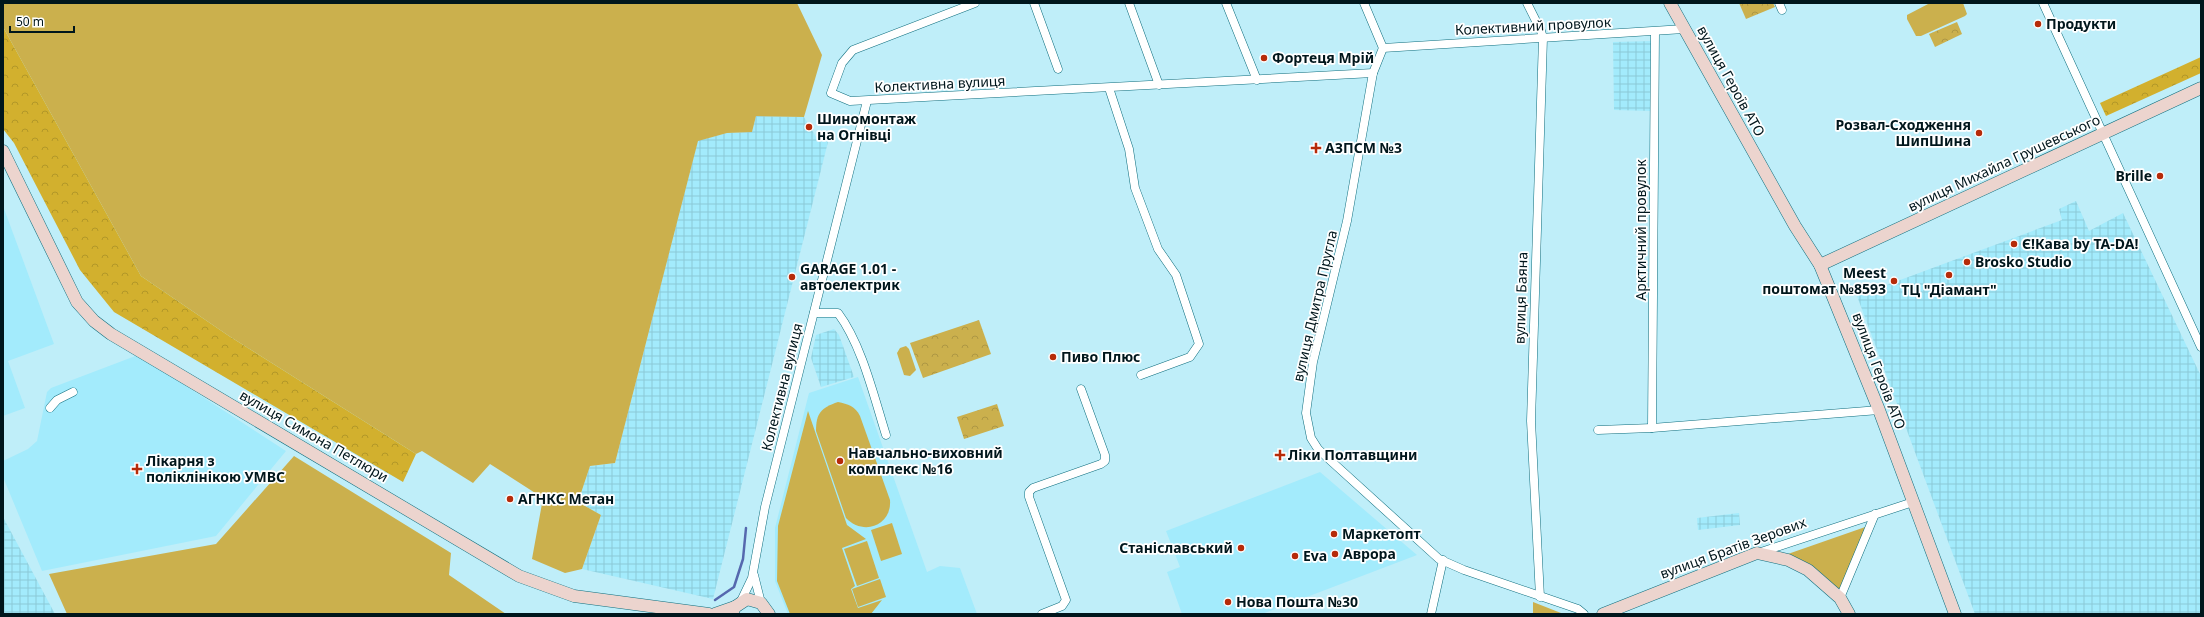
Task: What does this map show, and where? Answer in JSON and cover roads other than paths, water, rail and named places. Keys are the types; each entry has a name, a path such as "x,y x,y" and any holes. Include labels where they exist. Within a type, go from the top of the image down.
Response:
{"street":[{"path":"867,101 850,101 831,93 842,63 848,54 853,50 975,3"},
{"path":"1034,3 1058,69"},
{"path":"1129,3 1159,85"},
{"path":"1226,3 1257,80"},
{"path":"1364,3 1383,48"},
{"name":"вулиця Баяна","path":"1527,3 1542,31 1543,38 1531,421 1540,597"},
{"name":"вулиця Героїв АТО","path":"1670,3 1795,226 1820,265 1879,410 1955,614"},
{"path":"2043,3 2201,347"},
{"name":"Колективний провулок","path":"1383,48 1656,32 1684,29"},
{"name":"Арктичний провулок","path":"1652,428 1656,32"},
{"name":"вулиця Дмитра Пругла","path":"1383,48 1373,73 1347,221 1313,362 1306,413 1307,426 1318,449 1443,560 1578,610 1584,614"},
{"name":"Колективна вулиця","path":"736,608 749,587 765,507 867,101 1373,73"},
{"path":"1108,88 1129,149 1135,188 1158,249 1176,275 1199,344 1190,357 1141,376"},
{"name":"вулиця Михайла Грушевського","path":"1820,265 2201,88"},
{"name":"вулиця Симона Петлюри","path":"3,152 77,302 94,321 111,334 519,576 574,596 709,614"},
{"path":"814,313 838,313 846,324 861,360 886,434"},
{"path":"1042,614 1062,606 1066,600 1029,497 1029,492 1033,488 1101,464 1105,460 1105,455 1081,389"},
{"path":"50,408 58,400 73,392"},
{"path":"1598,430 1652,428 1879,410"},
{"name":"вулиця Братів Зерових","path":"1603,614 1757,553 1913,502"},
{"path":"1840,598 1875,514"},
{"path":"1757,553 1778,557 1798,564 1819,578 1840,598 1850,614"},
{"path":"1431,614 1443,560"},
{"name":"Колективна вулиця","path":"753,566 761,603"},
{"path":"715,614 736,608 747,599 761,603 769,614"}],"waterway":[{"path":"715,600 734,587 743,559 746,528"}],"place":[{"name":"Продукти","path":"2038,24"},
{"name":"Фортеця Мрій","path":"1264,58"},
{"name":"Шиномонтаж на Огнівці","path":"809,127"},
{"name":"Розвал-Сходження ШипШина","path":"1979,133"},
{"name":"АЗПСМ №3","path":"1316,148"},
{"name":"Brille","path":"2160,176"},
{"name":"Є!Кава by TA-DA!","path":"2014,244"},
{"name":"Brosko Studio","path":"1967,262"},
{"name":"ТЦ \"Діамант\"","path":"1949,275"},
{"name":"GARAGE 1.01 - автоелектрик","path":"792,277"},
{"name":"Meest поштомат №8593","path":"1894,281"},
{"name":"Пиво Плюс","path":"1053,357"},
{"name":"Ліки Полтавщини","path":"1280,455"},
{"name":"Навчально-виховний комплекс №16","path":"840,461"},
{"name":"Лікарня з поліклінікою УМВС","path":"137,469"},
{"name":"АГНКС Метан","path":"510,499"},
{"name":"Маркетопт","path":"1334,534"},
{"name":"Станіславський","path":"1241,548"},
{"name":"Аврора","path":"1335,554"},
{"name":"Eva","path":"1295,556"},
{"name":"Нова Пошта №30","path":"1228,602"}]}
